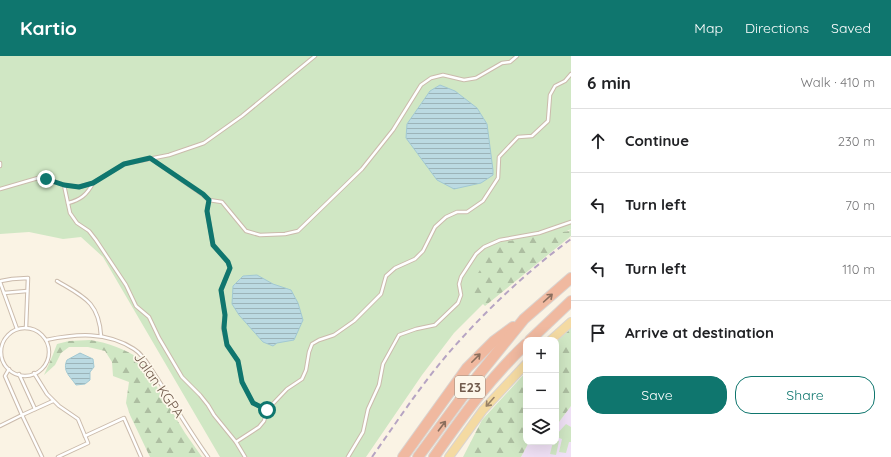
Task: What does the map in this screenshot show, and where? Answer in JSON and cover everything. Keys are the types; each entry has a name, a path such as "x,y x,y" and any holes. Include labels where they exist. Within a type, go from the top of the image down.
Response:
{"highway":[{"name":"E23","path":"418,457 524,319 571,278"},
{"path":"533,337 571,301"},
{"path":"403,457 467,368 494,341 524,319"},
{"name":"E23","path":"434,457 474,401 499,371 523,347"}],"main road":[{"path":"554,337 571,322"},
{"path":"449,457 483,410 523,367"}],"lane":[{"path":"0,189 38,178 64,185 79,187 93,183 124,164 169,155 204,142 242,116 315,56"},
{"path":"150,158 203,194 209,200 222,202 246,231 260,236 285,234 298,231 362,169 393,130 420,85 431,78 443,75 464,80 476,78 502,63 510,62 517,56"},
{"path":"236,442 259,427 264,421 267,410 287,389 302,379 306,370 312,344 318,340 334,335 354,321 381,294 386,276 395,268 415,259 423,252 435,227 446,217 457,212 467,212 483,201 498,178 499,157 518,137 532,136 548,121 550,95 555,86 565,81 571,74"},
{"path":"68,203 83,198 93,183"},
{"path":"64,185 68,196 70,213 96,240 126,285 136,306 149,318 182,377 208,405 214,415 236,442 245,457"},
{"path":"209,200 207,211 213,245 228,262 230,268 221,290 225,315 224,328 227,345 238,361 242,382 253,403 267,410"},
{"path":"348,457 363,432 368,409 379,385 383,364 399,334 416,328 435,325 458,303 461,295 459,284 461,277 476,254 484,247 500,240 539,233 571,222"},
{"path":"17,329 0,281 28,278 26,328"},
{"path":"57,281 93,305 99,318 101,336"},
{"path":"4,293 27,291"},
{"path":"26,328 37,331 46,340 48,346 48,354 42,368 30,375 19,374 9,369 2,359 0,352 1,346 7,336 17,329 26,328"},
{"name":"Jalan KGPA","path":"46,340 72,335 101,336 122,342 136,349 165,390 192,435 208,457"},
{"path":"9,369 5,376 42,457"},
{"path":"34,373 53,401 78,419 88,443 58,457"},
{"path":"19,374 35,409"},
{"path":"0,426 53,401"},
{"path":"85,436 124,418 141,457"}],"shaded area":[{"path":"571,406 571,457 521,457 527,445 559,445 559,422"}],"green space":[{"path":"0,56 571,56 571,229 545,242 454,333 422,375 366,457 220,457 103,257 81,237 63,239 29,232 0,234"},
{"path":"571,229 571,236 485,306 468,289 497,243 569,231"},
{"path":"571,328 571,406 559,422 559,373 559,339"},
{"path":"90,340 116,347 129,352 140,359 185,433 202,457 150,457 130,415 126,403 129,382 113,376 112,362 105,351 88,347 69,347 61,353 55,365 44,375 57,344 69,341"},
{"path":"523,375 523,445 527,445 521,457 463,457 482,420"},
{"path":"566,424 571,427 571,442 569,442 566,453 559,452 562,439 559,438 559,432"},
{"path":"552,445 558,445 556,455 550,454"}],"water":[{"path":"440,85 455,91 477,108 487,124 493,175 481,183 454,189 437,180 406,138 407,124 430,91"},
{"path":"257,275 273,284 291,290 298,303 303,320 294,340 277,343 273,346 263,342 239,315 232,304 233,286 243,276"},
{"path":"80,353 93,359 94,367 90,372 90,380 85,384 76,385 67,373 65,367 67,360"}],"railway":[{"path":"372,457 426,380 460,340 521,280 571,239"}],"route":[{"path":"46,179 64,185 79,187 93,183 124,164 150,158 203,194 209,200 207,211 213,245 228,262 230,268 221,290 225,315 224,328 227,345 238,361 242,382 248,395 253,403 267,410"}]}
